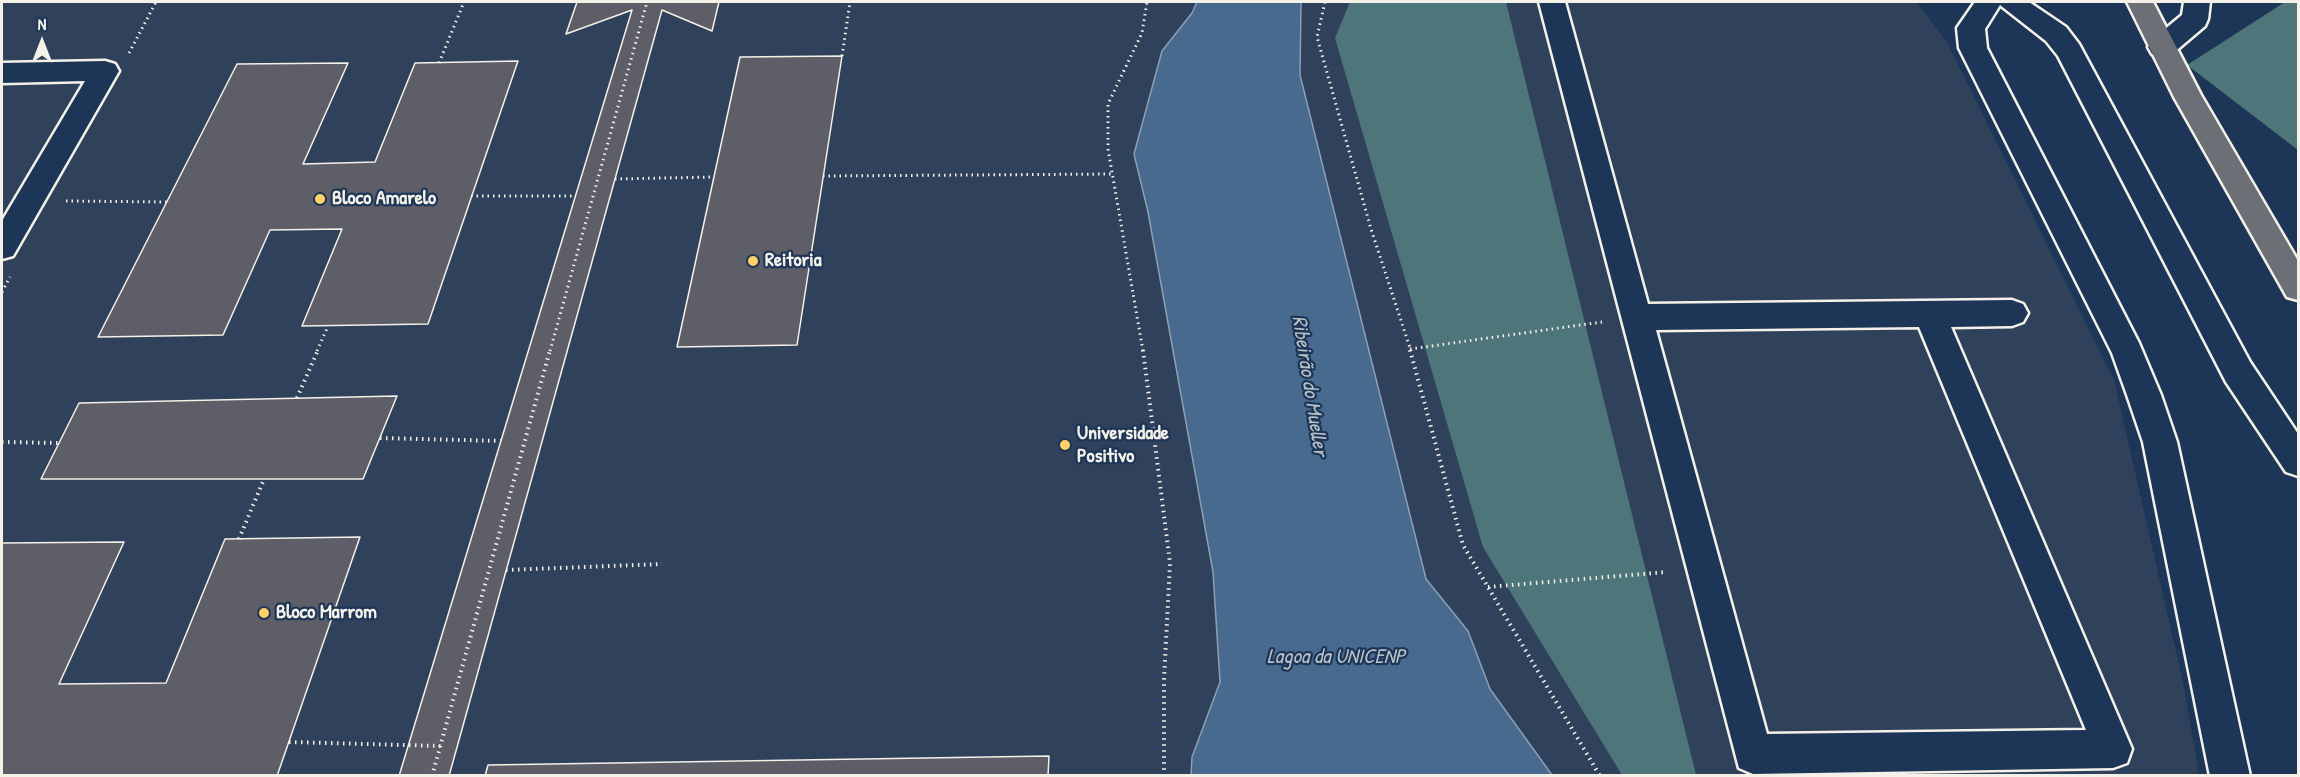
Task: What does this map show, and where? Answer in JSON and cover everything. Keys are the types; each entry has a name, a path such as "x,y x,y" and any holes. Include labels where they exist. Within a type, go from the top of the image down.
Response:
{"main road":[{"path":"2140,2 2228,168 2298,288"}],"street":[{"path":"1552,2 1753,754 2113,749 1930,314"},
{"path":"2230,776 2160,442 2128,353 1973,48 1971,28 1997,2 2056,34 2069,51 2238,372 2298,461"},
{"path":"2162,46 2195,19 2197,2"},
{"path":"2,73 105,71 2,247"},
{"path":"1636,317 2012,313"}],"path":[{"path":"439,63 464,2"},
{"path":"432,776 646,2"},
{"path":"842,56 850,2"},
{"path":"1147,2 1142,33 1108,104 1108,149 1142,341 1170,563 1164,680 1164,776"},
{"path":"1325,2 1317,37 1371,229 1410,349 1463,545 1600,776"},
{"path":"824,176 1113,174"},
{"path":"615,179 714,177"},
{"path":"471,196 575,196"},
{"path":"54,201 167,202"},
{"path":"1410,349 1636,317"},
{"path":"297,398 328,326"},
{"path":"380,438 501,441"},
{"path":"2,442 59,443"},
{"path":"239,539 264,479"},
{"path":"506,570 662,564"},
{"path":"1488,587 1704,569"},
{"path":"289,742 441,746"}],"shaded area":[{"name":"Universidade Positivo","path":"2,2 1917,2 1948,44 2114,380 2184,687 2199,775 2,776"}],"green space":[{"path":"1350,2 1506,2 1696,775 1622,775 1483,547 1335,38"},
{"path":"2285,2 2298,2 2298,150 2187,65"}],"water":[{"name":"Lagoa da UNICENP","path":"1197,2 1301,2 1300,75 1426,579 1468,631 1490,689 1552,775 1191,775 1192,757 1220,682 1213,572 1148,212 1134,154 1162,51 1192,13"}],"building":[{"path":"577,2 719,2 712,31 662,10 449,776 399,776 632,10 566,34"},
{"name":"Reitoria","path":"842,56 797,345 677,347 740,57"},
{"name":"Bloco Amarelo","path":"518,61 428,324 302,326 342,229 270,230 223,335 98,337 237,64 348,63 303,164 375,162 415,63"},
{"path":"397,396 363,479 41,479 79,403"},
{"name":"Bloco Marrom","path":"360,537 277,776 2,776 2,543 124,542 59,684 166,683 225,539"},
{"path":"1049,756 1048,776 485,776 488,765"}],"place":[{"name":"Bloco Amarelo","path":"320,199"},
{"name":"Reitoria","path":"753,261"},
{"name":"Universidade Positivo","path":"1065,445"},
{"name":"Bloco Marrom","path":"264,613"}],"water label":[{"name":"Ribeirão do Mueller","path":"1309,386"}]}
